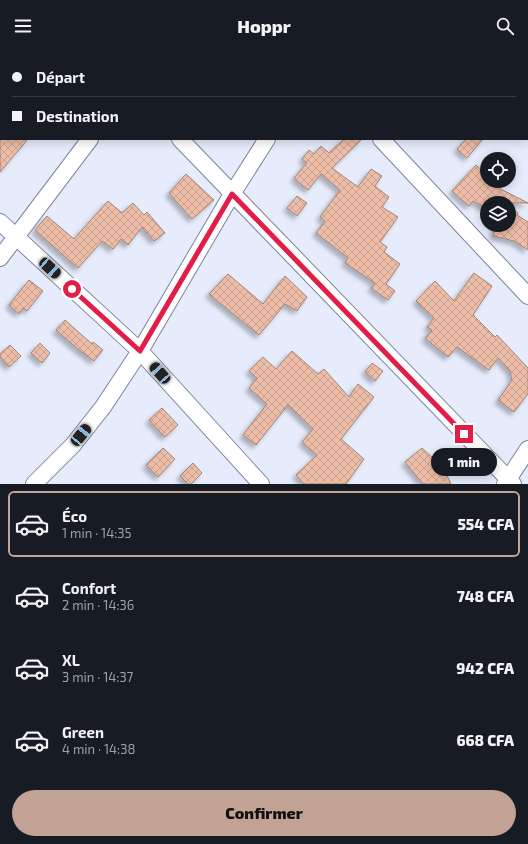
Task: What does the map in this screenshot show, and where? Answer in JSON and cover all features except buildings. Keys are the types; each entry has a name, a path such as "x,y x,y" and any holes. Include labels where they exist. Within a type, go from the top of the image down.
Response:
{"street":[{"path":"0,258 89,140"},
{"path":"181,140 509,482 528,449"},
{"path":"36,483 73,445 104,407 140,351 232,194 266,140"},
{"path":"382,140 528,296"},
{"path":"0,222 140,351 261,484"}],"route":[{"path":"72,289 140,351 232,194 464,434"}]}
